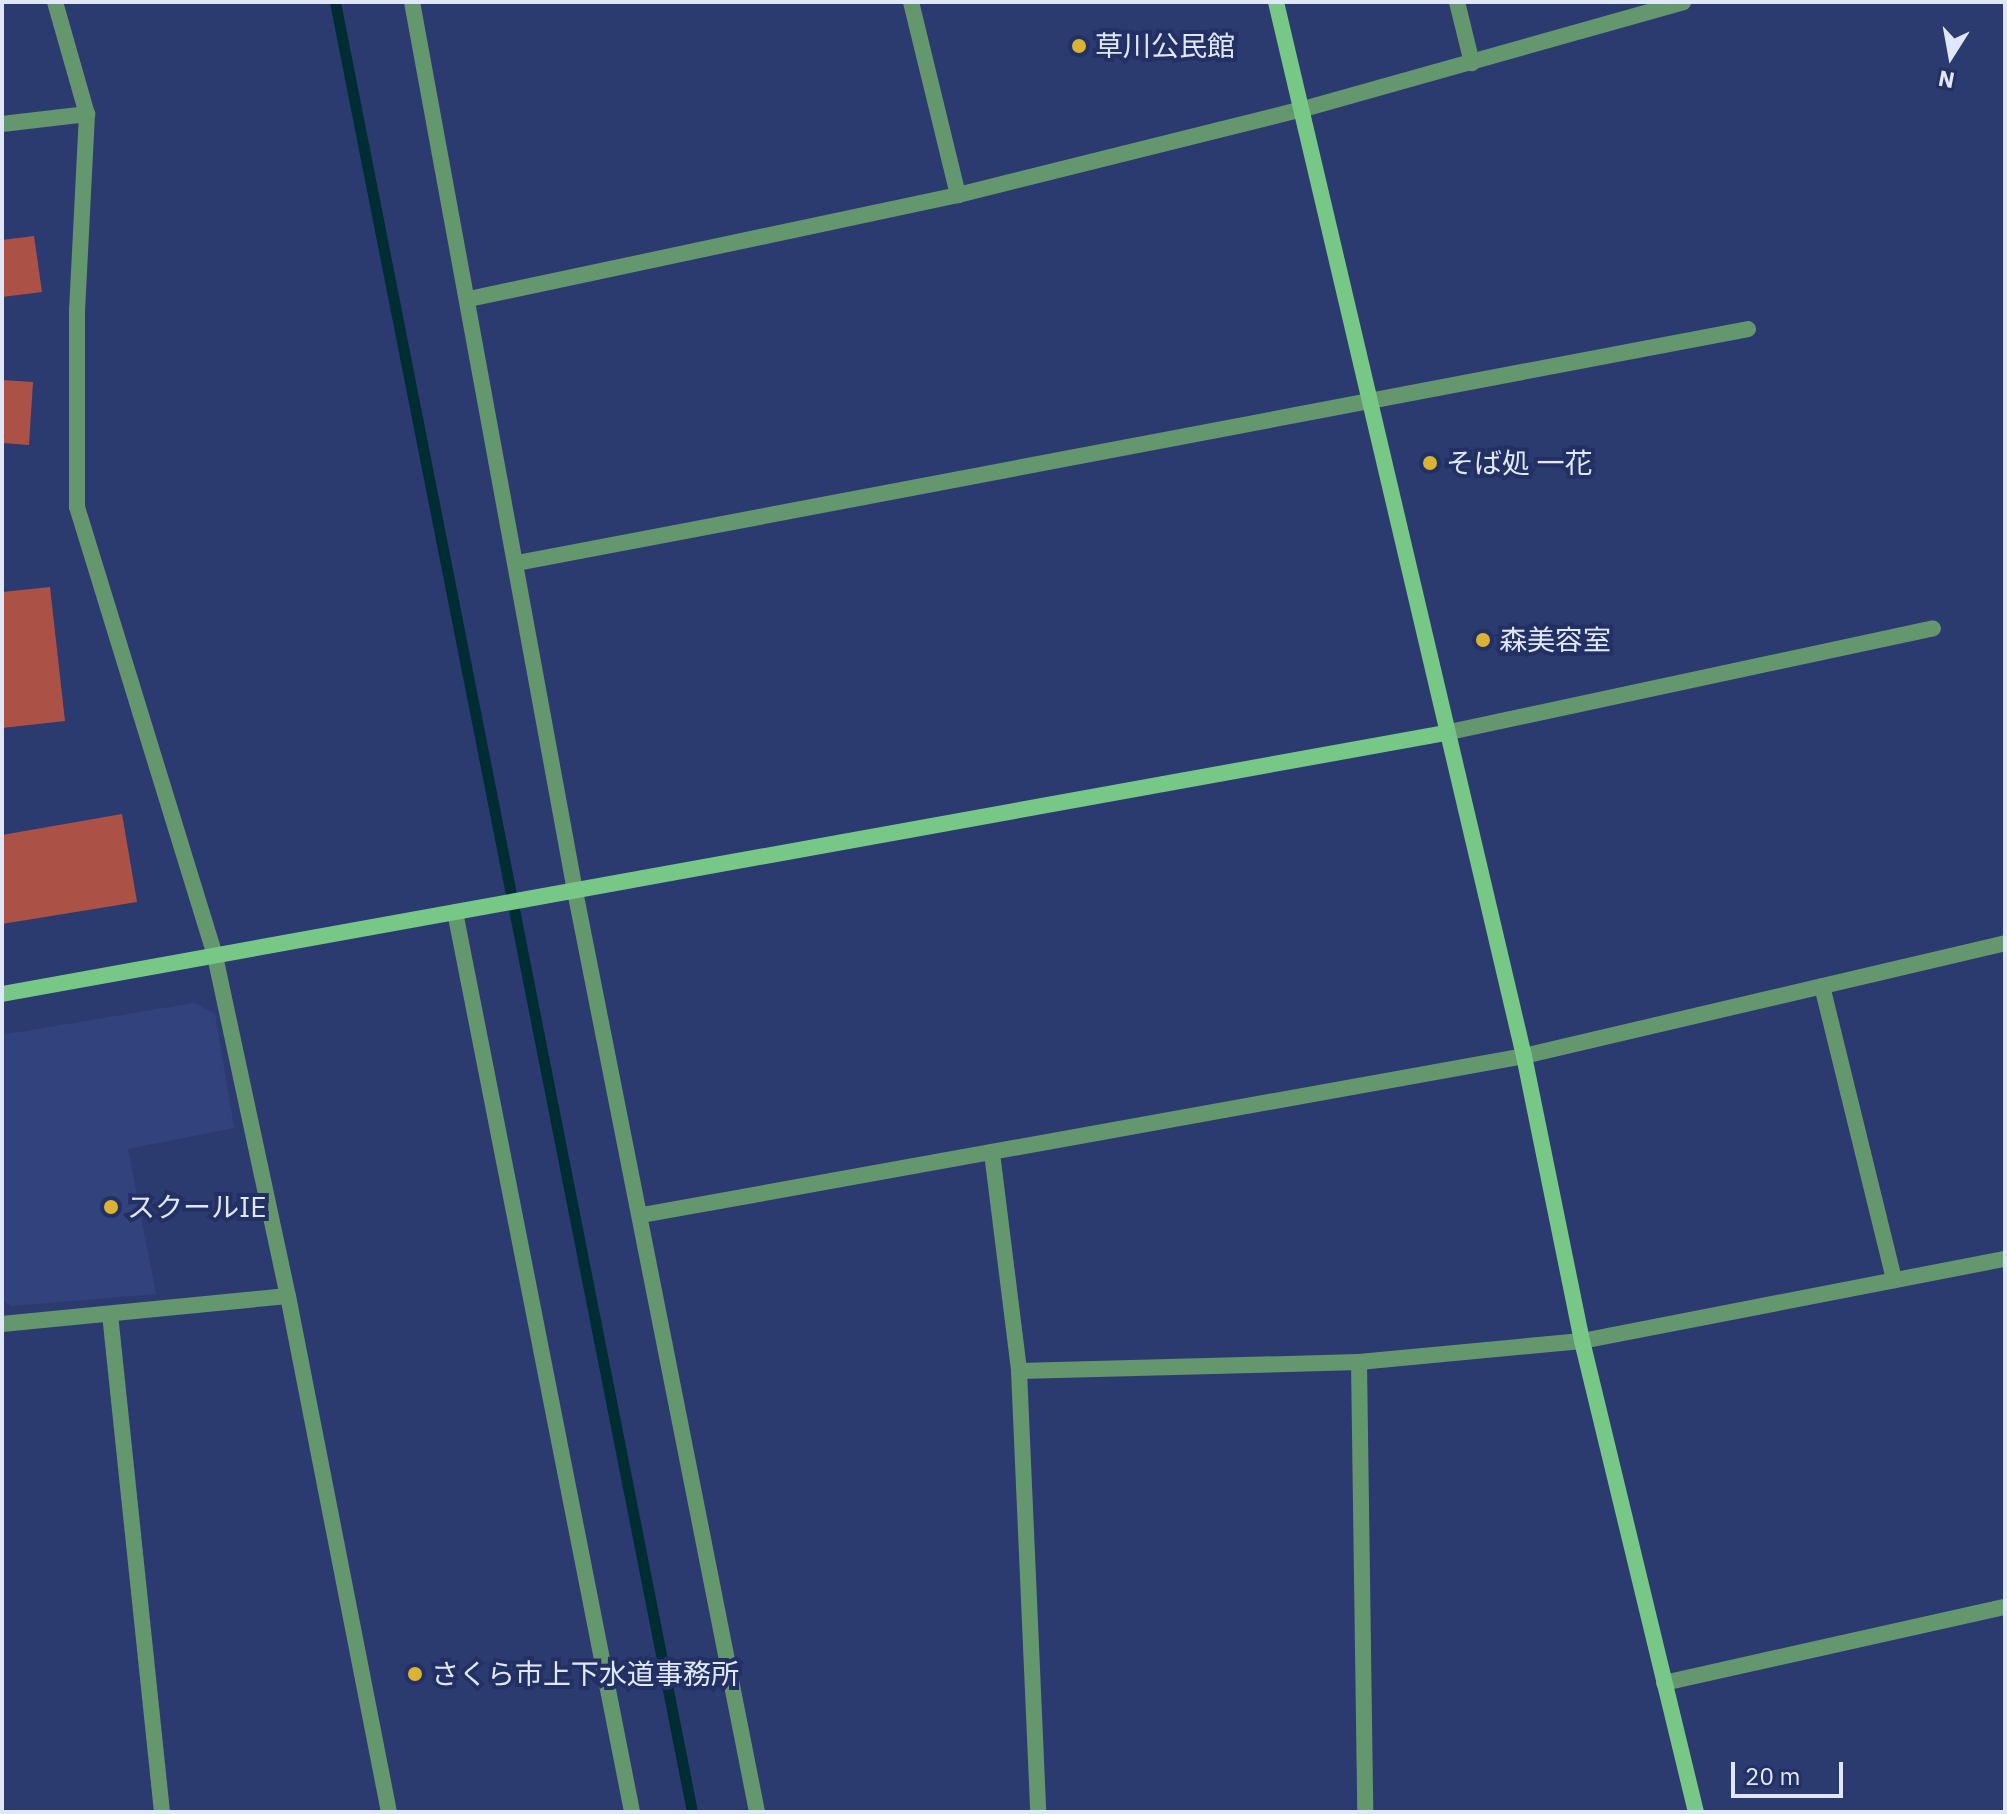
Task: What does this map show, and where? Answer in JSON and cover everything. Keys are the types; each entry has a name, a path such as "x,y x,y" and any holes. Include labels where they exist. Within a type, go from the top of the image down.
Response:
{"street":[{"path":"55,2 87,114 77,310 77,507 215,956 288,1296 389,1812"},
{"path":"412,2 469,299 575,891 642,1215 757,1812"},
{"path":"911,2 958,195"},
{"path":"1276,2 1445,733 1524,1056 1582,1341 1696,1812"},
{"path":"1457,2 1472,63"},
{"path":"469,299 958,195 1300,110 1683,2"},
{"path":"2,124 87,114"},
{"path":"517,563 1748,329"},
{"path":"2,994 1445,733 1933,628"},
{"path":"455,912 632,1812"},
{"path":"642,1215 1524,1056 2005,943"},
{"path":"1822,986 1894,1280"},
{"path":"992,1153 1019,1371 1038,1812"},
{"path":"1019,1371 1359,1362 1582,1341 2005,1259"},
{"path":"2,1324 288,1296"},
{"path":"110,1314 162,1812"},
{"path":"1359,1362 1365,1812"},
{"path":"1664,1683 2005,1607"}],"shaded area":[{"path":"194,1003 215,1014 234,1128 128,1149 156,1294 11,1306 2,1300 2,1035"}],"building":[{"path":"34,236 42,292 2,297 2,240"},
{"path":"2,380 33,382 29,445 2,443"},
{"path":"50,587 65,721 2,728 2,592"},
{"path":"122,814 137,902 2,924 2,835"}],"waterway":[{"path":"335,2 692,1812"}],"place":[{"name":"草川公民館","path":"1079,46"},
{"name":"そば処 一花","path":"1430,463"},
{"name":"森美容室","path":"1483,640"},
{"name":"スクールIE","path":"111,1207"},
{"name":"さくら市上下水道事務所","path":"415,1674"}]}
